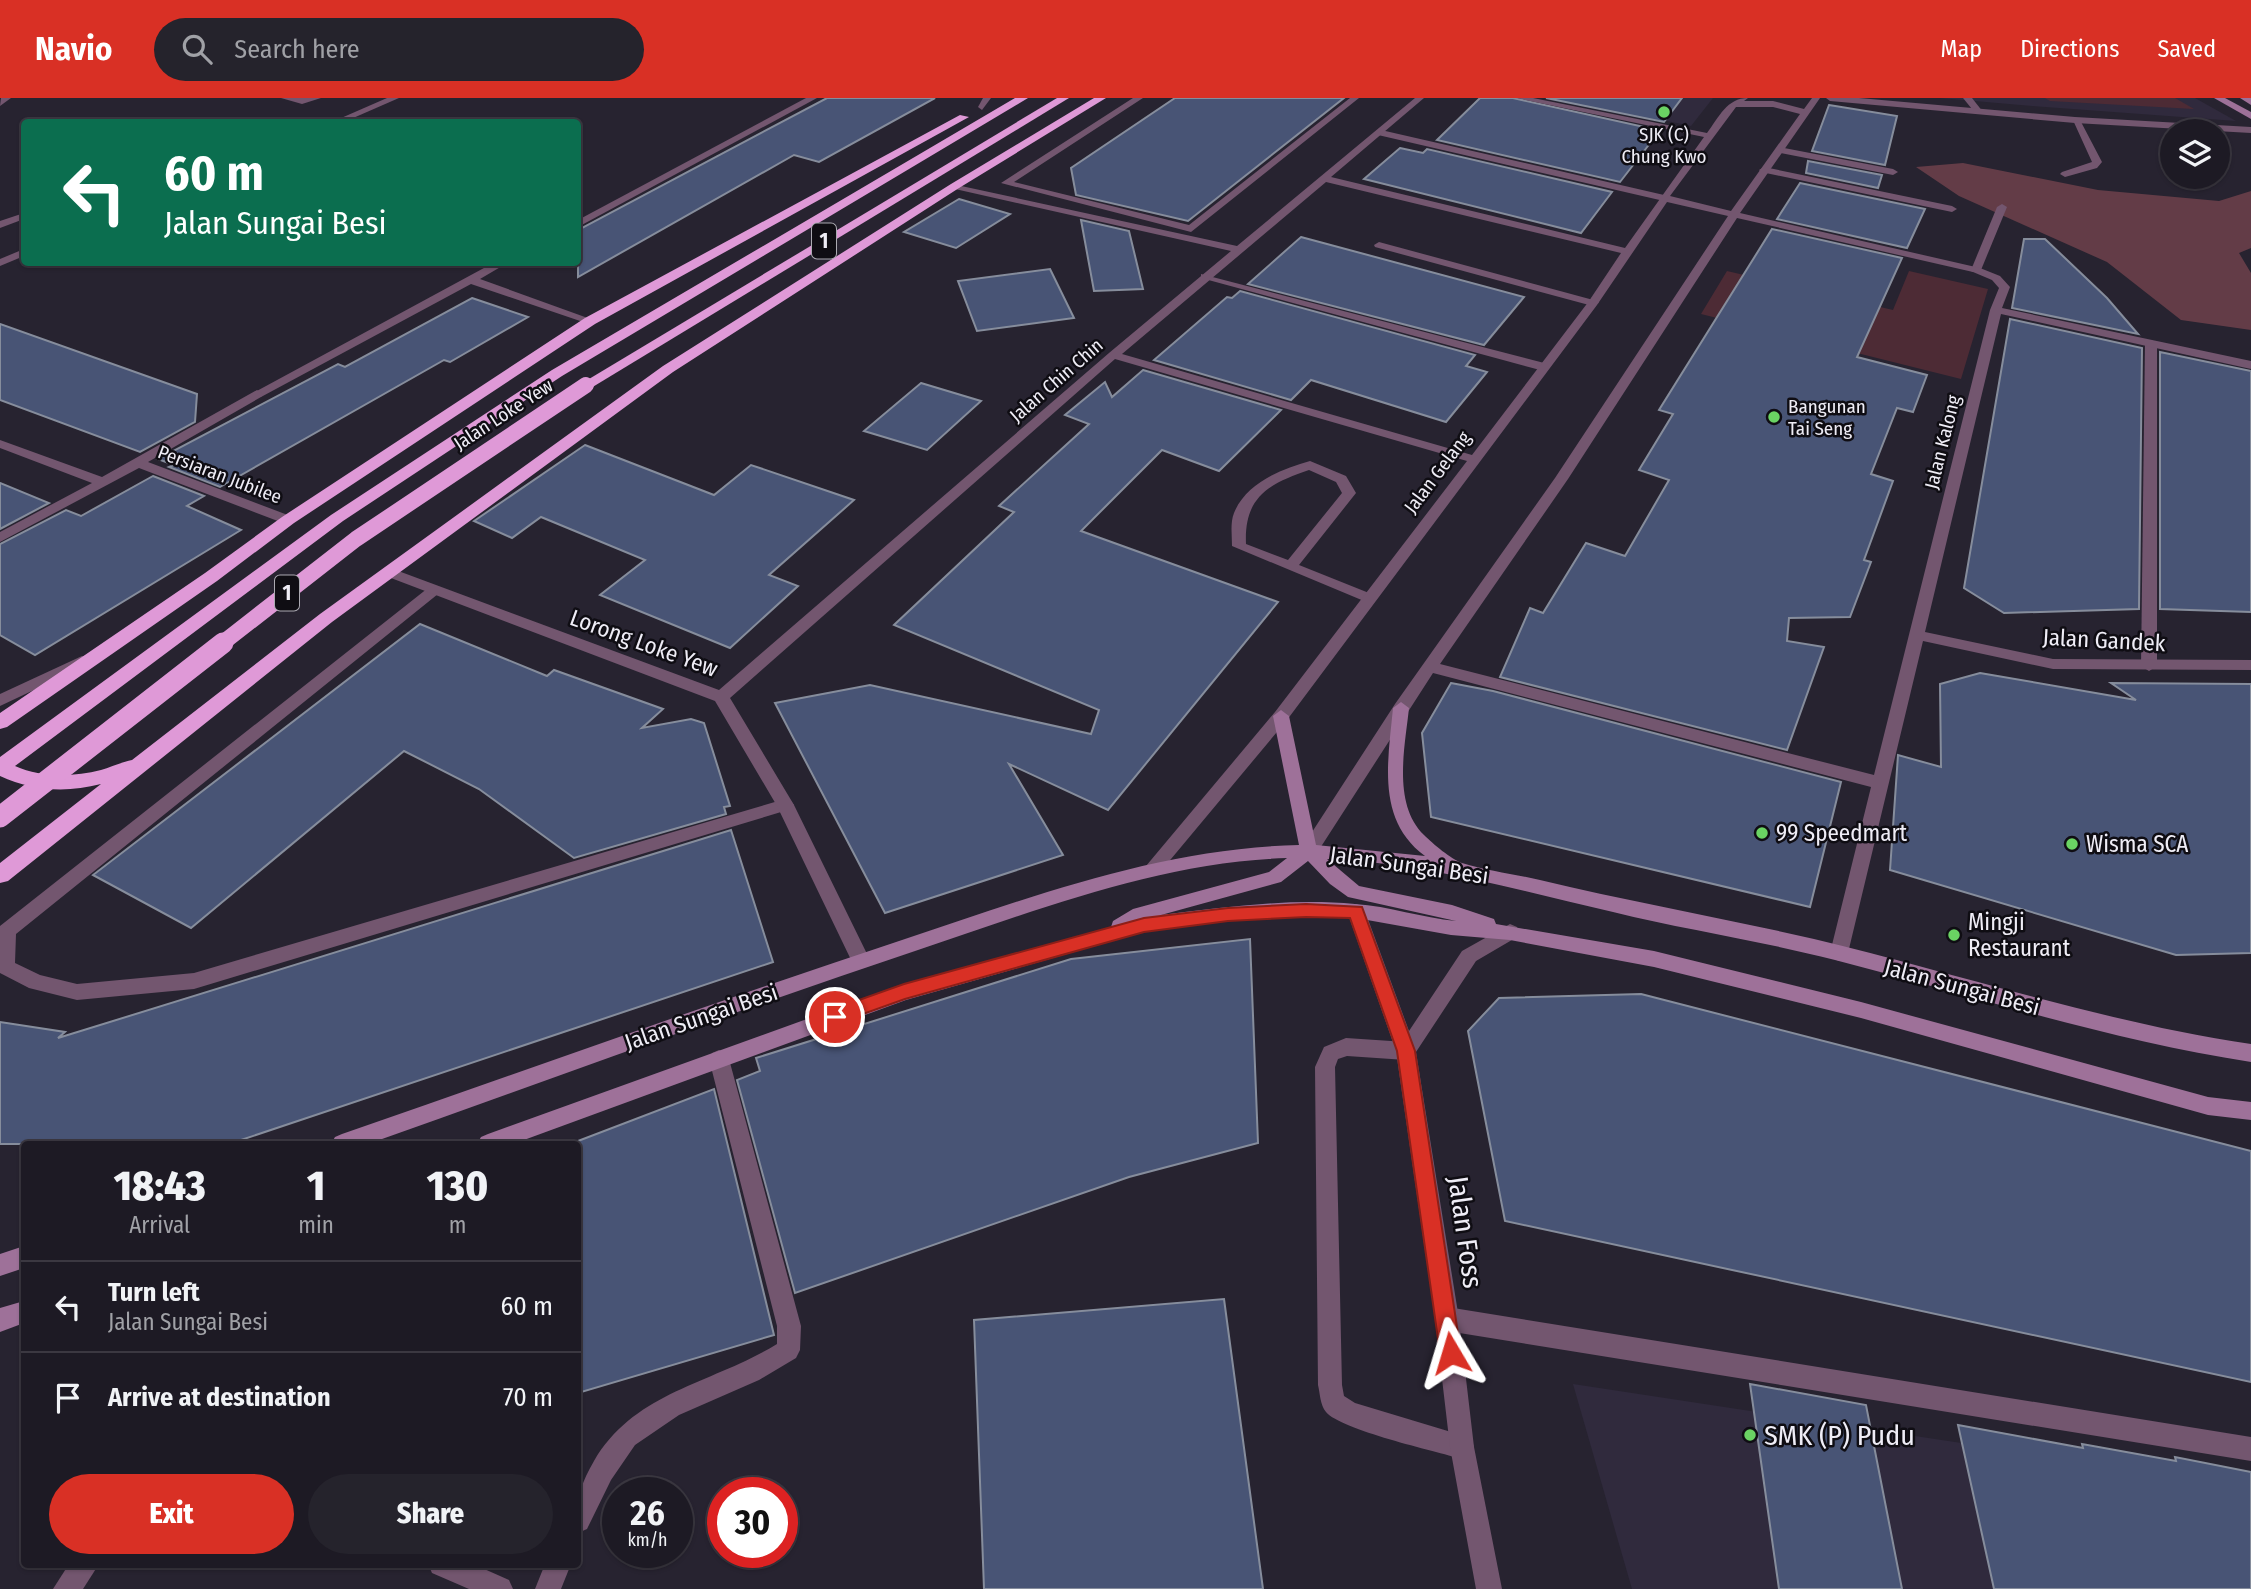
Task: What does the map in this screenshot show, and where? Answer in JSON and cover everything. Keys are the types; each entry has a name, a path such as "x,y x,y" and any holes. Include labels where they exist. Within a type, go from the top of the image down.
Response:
{"highway":[{"path":"104,650 211,577 288,520 590,321 984,103 1001,98"},
{"name":"Jalan Loke Yew","path":"0,767 337,518 557,373 1024,98"},
{"name":"Jalan Loke Yew","path":"0,817 356,540 586,385 1064,98"},
{"path":"1041,133 1086,98"},
{"path":"0,875 326,618 668,369 955,186 1101,98"},
{"path":"0,767 23,779 40,783 60,782 94,779 149,759"}],"street":[{"path":"0,103 7,98"},
{"path":"285,98 302,101 317,98"},
{"path":"344,119 395,98"},
{"path":"581,221 813,98"},
{"path":"1139,98 1006,183 1191,229 1355,98"},
{"name":"Jalan Chin Chin","path":"722,697 1205,276 1327,179 1420,98"},
{"path":"1520,98 1711,136"},
{"name":"Jalan Gelang","path":"1155,866 1281,716 1593,303 1664,198 1733,104 1744,98"},
{"path":"1103,936 1139,914 1275,877 1309,851 1401,708 1561,479 1734,214 1816,98"},
{"path":"1830,98 2075,120 2251,130"},
{"path":"1966,98 1979,112"},
{"path":"2218,98 2251,116"},
{"path":"2244,98 2251,102"},
{"path":"1733,104 1773,104 1805,112"},
{"path":"2065,174 2094,166 2097,162 2075,120"},
{"name":"Jalan Kalong","path":"1381,133 1976,270 1996,278 2005,287 1996,310 1839,953"},
{"path":"1779,150 1893,172"},
{"path":"1764,170 1952,209"},
{"path":"1327,179 1629,252"},
{"path":"955,186 1238,249"},
{"path":"1976,270 2002,207"},
{"path":"0,225 21,217"},
{"path":"1379,245 1593,303"},
{"path":"0,262 21,254"},
{"path":"0,538 257,394 497,266"},
{"path":"1205,276 1544,367"},
{"path":"471,281 590,321"},
{"path":"1996,310 2251,365"},
{"path":"2150,666 2151,344"},
{"path":"1113,355 1473,459"},
{"path":"0,444 103,482"},
{"name":"Persiaran Jubilee","path":"138,463 288,520"},
{"path":"1290,567 1349,494 1341,479 1310,465 1286,473 1261,488 1240,513 1239,546 1290,567 1369,598"},
{"name":"Lorong Loke Yew","path":"388,572 722,697 785,804 861,961"},
{"path":"433,591 7,931 5,967 36,982 77,992 194,981 785,804"},
{"name":"Jalan Gandek","path":"1916,635 2053,664 2251,665"},
{"path":"2,716 104,650"},
{"path":"1430,667 1880,783"},
{"path":"1401,708 1396,775 1399,803 1412,833 1433,852 1459,869"},
{"path":"1281,716 1309,851 1336,879 1354,891 1452,912 1510,932"},
{"name":"Jalan Sungai Besi","path":"351,1141 861,961 1155,866 1235,854 1309,851 1383,856 1459,869 1656,916 1839,953 2093,1023 2214,1049 2251,1054"},
{"name":"Jalan Sungai Besi","path":"496,1141 904,992 1144,925 1228,914 1306,910 1356,911 1451,928 1510,932 1654,959 1861,1010 2208,1106 2251,1111"},
{"name":"Jalan Foss","path":"1356,911 1406,1051 1447,1319 1462,1447 1489,1589"},
{"path":"1462,1447 1349,1413 1334,1403 1330,1385 1325,1067 1331,1053 1346,1047 1406,1051 1469,956 1510,932"},
{"path":"581,1513 593,1484 632,1430 669,1409 771,1362 788,1350 789,1326 719,1059"},
{"path":"0,1265 21,1258"},
{"path":"0,1320 21,1313"},
{"path":"1447,1319 2251,1449"},
{"path":"66,1589 83,1568"},
{"path":"450,1568 500,1589"},
{"path":"548,1589 556,1568"}],"shaded area":[{"name":"SJK (C) Chung Kwo","path":"1559,98 1713,98 1691,126"},
{"path":"1940,98 2195,98 2236,121 2230,119"},
{"path":"2045,98 2175,98 2194,109 2050,101"},
{"path":"1963,163 2098,190 2219,201 2251,191 2251,248 2239,253 2251,273 2251,330 2181,320 2107,262 1959,196 1916,167"},
{"path":"1727,271 1893,310 1909,271 1988,289 1961,379 1701,314"},
{"name":"SMK (P) Pudu","path":"1573,1384 2251,1487 2251,1589 1632,1589"}],"building":[{"path":"827,98 935,98 819,162 794,155 578,277 578,266 581,266 581,228"},
{"path":"1175,98 1344,98 1188,221 1076,195 1071,168"},
{"path":"1480,98 1513,98 1658,130 1658,133 1620,182 1437,140"},
{"name":"SJK (C) Chung Kwo","path":"1546,98 1682,98 1664,122"},
{"path":"1829,105 1897,116 1885,165 1812,151"},
{"path":"1400,148 1423,153 1427,149 1612,192 1581,233 1364,179"},
{"path":"1808,161 1882,175 1878,188 1806,173"},
{"path":"1800,183 1925,209 1907,248 1777,219"},
{"path":"959,199 1010,214 956,248 904,232"},
{"path":"1081,220 1129,231 1143,289 1094,291"},
{"path":"1772,229 1902,258 1857,357 1927,375 1913,412 1897,408 1871,474 1893,481 1864,560 1871,562 1850,617 1789,618 1787,641 1824,647 1787,750 1500,677 1530,608 1543,613 1586,543 1625,556 1669,480 1639,470 1673,414 1659,410"},
{"path":"1301,237 1524,297 1484,345 1248,284"},
{"path":"2024,239 2045,239 2107,298 2138,334 2012,308"},
{"path":"1050,269 1074,318 977,331 958,281"},
{"path":"1240,291 1475,355 1466,366 1487,372 1446,422 1311,380 1291,400 1154,360 1227,297 1232,298"},
{"path":"472,298 528,317 450,362 444,360 220,487 169,467 174,465 158,459 338,364 345,367"},
{"path":"2010,319 2142,348 2139,609 2004,613 1964,588"},
{"path":"0,324 197,394 195,422 140,452 0,400"},
{"path":"2160,352 2251,371 2251,612 2160,609"},
{"path":"1143,370 1281,410 1219,471 1162,450 1081,531 1278,602 1108,810 1009,764 1063,855 885,913 775,703 870,685 1091,734 1099,710 894,625 1014,512 999,506 1089,424 1065,415 1105,382 1112,397"},
{"path":"921,383 981,401 927,450 864,431"},
{"path":"585,445 714,495 751,465 854,500 769,575 798,586 730,648 600,595 645,560 541,517 512,538 474,521"},
{"path":"153,476 204,496 187,506 241,530 35,655 0,635 0,544 66,510 81,516"},
{"path":"0,483 49,503 0,529"},
{"path":"420,624 547,676 554,670 663,709 642,728 691,719 704,723 730,806 724,807 726,814 574,858 479,789 404,751 191,928 93,875"},
{"path":"1980,673 2136,700 2111,683 2251,684 2251,953 2176,955 1890,870 1898,755 1941,767 1940,684"},
{"path":"1451,683 1493,691 1841,782 1810,907 1431,817 1422,733"},
{"path":"731,830 773,962 238,1141 21,1141 21,1144 0,1144 0,1022 65,1032 58,1038"},
{"path":"1250,939 1258,1143 1129,1177 795,1293 737,1080 760,1071 756,1058 1071,959"},
{"path":"1641,994 2251,1151 2251,1382 1505,1221 1468,1031 1499,998"},
{"path":"714,1089 774,1335 581,1392 581,1141 578,1141"},
{"path":"1224,1299 1263,1589 984,1589 974,1320"},
{"path":"1750,1384 1866,1405 1902,1589 1779,1589"},
{"path":"1958,1425 2083,1448 2082,1444 2176,1461 2175,1457 2251,1472 2251,1589 1994,1589"}],"place":[{"name":"SJK (C) Chung Kwo","path":"1664,112"},
{"name":"Bangunan Tai Seng","path":"1774,417"},
{"name":"99 Speedmart","path":"1762,833"},
{"name":"Wisma SCA","path":"2072,844"},
{"name":"Mingji Restaurant","path":"1954,935"},
{"name":"SMK (P) Pudu","path":"1750,1435"}],"route":[{"path":"835,1017 904,992 1144,925 1228,914 1306,910 1356,911 1406,1051 1451,1353"}]}
